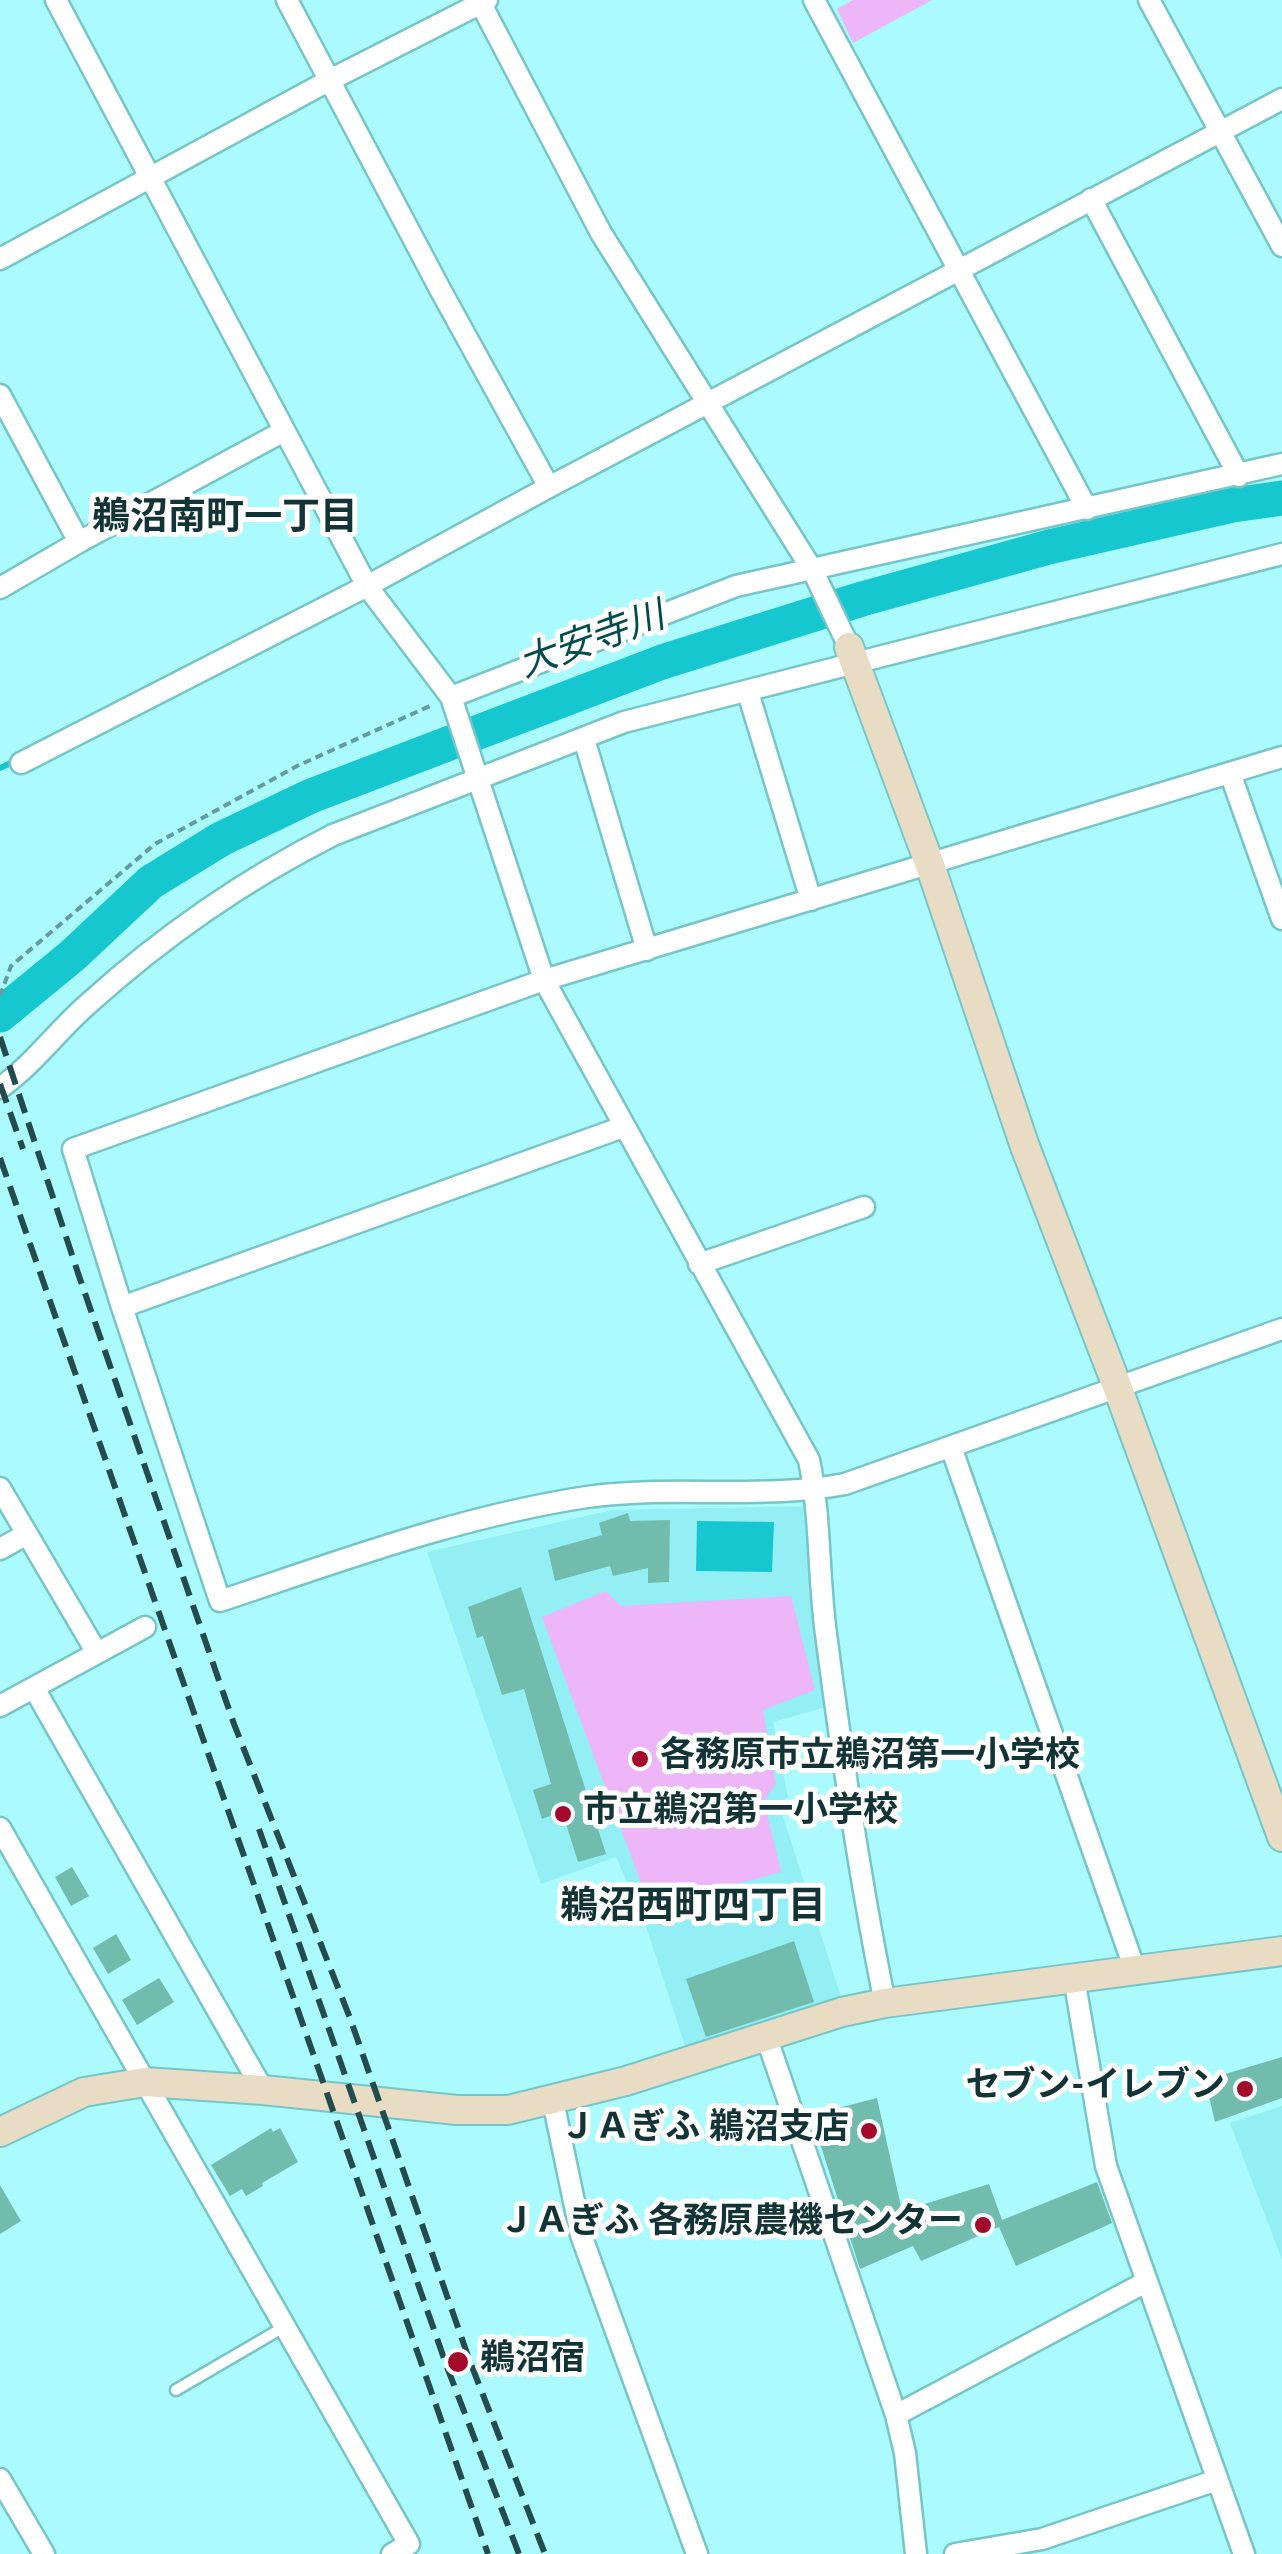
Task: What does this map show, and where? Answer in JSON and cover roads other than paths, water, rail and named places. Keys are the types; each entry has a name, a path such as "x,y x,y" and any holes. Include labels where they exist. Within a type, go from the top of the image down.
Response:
{"street":[{"path":"56,0 367,586 451,698 544,980 808,1460 815,1490 825,1630 885,2003"},
{"path":"287,0 549,487"},
{"path":"814,0 1087,509"},
{"path":"1149,0 1282,246"},
{"path":"0,259 482,1 601,234 816,576 852,654 930,865 1024,1144 1282,1837"},
{"path":"21,763 367,586 1282,99"},
{"path":"1092,199 1240,476"},
{"path":"0,395 78,542"},
{"path":"0,588 284,432"},
{"path":"451,698 736,586 816,576 1282,464"},
{"path":"0,1088 33,1063 87,1004 206,911 316,844 477,776 624,722 852,654 1282,554"},
{"path":"750,699 812,900"},
{"path":"587,749 647,950"},
{"path":"1282,757 544,980 73,1149 220,1601 419,1534 584,1498 659,1490 815,1490 845,1484 1282,1329"},
{"path":"1230,773 1282,919"},
{"path":"122,1307 623,1127"},
{"path":"699,1264 864,1207"},
{"path":"951,1447 1135,1970"},
{"path":"0,1488 97,1653"},
{"path":"0,1549 27,1534"},
{"path":"0,1706 145,1627"},
{"path":"34,1688 263,2090"},
{"path":"0,1828 408,2544 392,2554"},
{"path":"0,2132 84,2092 146,2082 457,2110 508,2110 553,2101 842,2012 885,2003 1282,1951"},
{"path":"1074,1978 1106,2166 1244,2554"},
{"path":"766,2036 896,2415 905,2453 916,2554"},
{"path":"553,2101 582,2236 697,2554"},
{"path":"896,2415 1146,2282"},
{"path":"0,2479 44,2554"},
{"path":"955,2554 1042,2539 1218,2480"}],"lane":[{"path":"176,2390 284,2326"}],"waterway":[{"name":"大安寺川","path":"0,1015 72,956 151,882 221,839 311,796 662,662 862,599 1049,547 1233,505 1282,498"},
{"path":"0,768 17,760"}],"railway":[{"path":"0,1037 234,1724 350,2018 469,2359 545,2554"},
{"path":"0,1084 23,1149"},
{"path":"0,1158 488,2554"},
{"path":"259,1829 447,2367 519,2554"}],"place":[{"name":"各務原市立鵜沼第一小学校","path":"640,1759"},
{"name":"市立鵜沼第一小学校","path":"563,1814"},
{"name":"セブン-イレブン","path":"1245,2089"},
{"name":"ＪＡぎふ 鵜沼支店","path":"869,2131"},
{"name":"ＪＡぎふ 各務原農機センター","path":"983,2225"},
{"name":"鵜沼宿","path":"458,2362"}],"district":[{"name":"鵜沼南町一丁目","path":"225,521"},
{"name":"鵜沼西町四丁目","path":"693,1910"}]}
